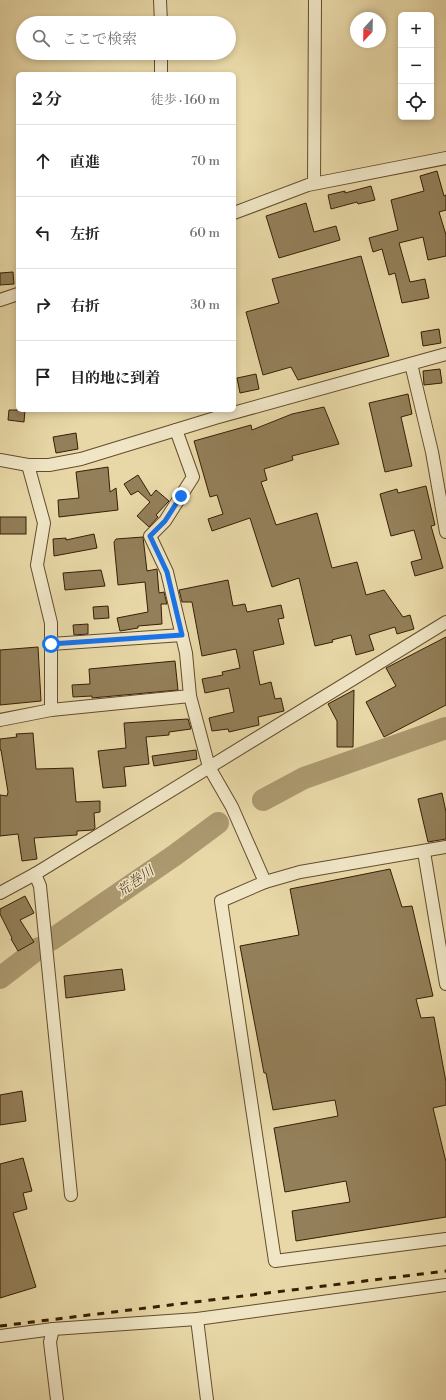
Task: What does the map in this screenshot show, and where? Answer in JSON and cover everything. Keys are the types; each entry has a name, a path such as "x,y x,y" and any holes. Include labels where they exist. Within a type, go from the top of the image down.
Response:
{"street":[{"path":"160,0 161,16"},
{"path":"314,183 315,0"},
{"path":"161,60 161,72"},
{"path":"236,211 314,183 446,158"},
{"path":"0,300 16,295"},
{"path":"236,408 446,354"},
{"path":"411,364 432,452 446,532"},
{"path":"0,460 28,465 49,465 81,459 176,430 214,414"},
{"path":"176,430 193,477 165,521 150,536 167,572 186,654 190,696 209,767 232,807 265,882"},
{"path":"28,465 44,523 38,565 51,623 51,710"},
{"path":"0,893 35,874 446,622"},
{"path":"51,644 182,635"},
{"path":"0,720 51,710 190,696"},
{"path":"446,847 424,852 300,872 265,882 221,901 275,1260 446,1239"},
{"path":"424,852 446,984"},
{"path":"35,874 40,886 71,1195"},
{"path":"0,1336 53,1329 197,1318 446,1285"},
{"path":"197,1318 207,1400"},
{"path":"53,1329 50,1342 57,1400"}],"building":[{"path":"437,171 444,196 446,195 446,210 439,212 446,235 446,256 428,260 423,237 399,243 410,282 425,279 429,298 402,303 395,273 389,275 382,249 373,252 369,238 398,230 391,200 424,191 420,176"},
{"path":"371,186 375,200 358,204 357,202 331,209 328,195 345,191 345,193"},
{"path":"306,203 314,232 336,226 340,240 279,258 266,216"},
{"path":"361,256 389,356 298,380 291,367 263,375 246,312 279,303 272,279"},
{"path":"13,272 14,284 0,285 0,273"},
{"path":"439,329 441,343 423,346 421,332"},
{"path":"440,369 442,383 424,385 423,371"},
{"path":"256,374 259,389 240,393 237,378"},
{"path":"408,394 412,414 401,417 412,466 385,472 369,403"},
{"path":"324,407 339,444 292,456 293,460 264,469 267,480 261,482 276,525 317,513 332,568 357,562 366,595 384,590 403,617 410,615 414,629 397,634 395,627 369,635 374,650 356,655 351,635 332,640 333,642 315,646 299,578 272,587 250,518 212,531 208,519 223,514 217,495 210,497 194,441 251,425 252,430 292,414"},
{"path":"9,410 25,412 24,422 8,420"},
{"path":"76,433 78,449 56,453 53,437"},
{"path":"108,467 110,492 116,488 118,510 59,517 58,500 79,498 76,472"},
{"path":"138,475 151,496 156,490 169,501 156,515 158,517 149,527 137,516 150,502 138,491 131,495 124,484"},
{"path":"426,486 435,525 431,526 443,568 415,576 411,562 422,559 414,530 391,536 380,494 397,489 398,493"},
{"path":"0,517 26,517 26,534 0,534"},
{"path":"94,534 97,548 54,556 53,539 66,538 66,540"},
{"path":"143,537 147,571 157,569 159,593 164,592 167,604 161,604 162,624 138,626 138,628 120,631 117,618 148,612 145,582 118,585 114,542 116,539"},
{"path":"101,570 105,586 65,590 63,573"},
{"path":"228,580 233,606 245,604 247,612 281,605 284,618 278,619 284,644 253,651 260,685 271,682 275,699 281,698 284,711 258,717 259,725 229,732 228,729 212,731 209,718 234,712 229,688 205,693 202,679 223,675 222,672 240,668 236,649 202,656 192,602 182,602 179,590"},
{"path":"108,606 109,618 94,619 93,607"},
{"path":"88,624 88,634 74,635 73,625"},
{"path":"446,637 446,705 384,737 366,702 396,686 386,668"},
{"path":"38,647 41,701 0,705 0,650"},
{"path":"175,661 178,690 92,698 92,696 73,697 72,685 90,684 89,669"},
{"path":"354,690 353,747 337,747 337,721 328,704"},
{"path":"188,719 191,729 169,732 169,735 146,737 149,764 124,767 126,786 103,788 98,751 126,748 124,723"},
{"path":"33,733 36,769 73,768 76,802 100,801 100,812 94,813 95,828 93,830 77,831 77,835 34,838 37,859 22,861 18,834 0,836 0,795 7,796 8,792 0,750 0,739 17,737 16,734"},
{"path":"196,750 197,759 154,766 152,756"},
{"path":"442,793 446,812 446,839 428,842 418,799"},
{"path":"390,869 402,907 412,906 433,996 416,999 421,1018 434,1017 446,1082 446,1105 433,1108 446,1162 446,1217 296,1241 292,1211 350,1202 346,1181 285,1192 274,1128 338,1116 335,1100 273,1110 266,1073 264,1073 240,946 299,935 290,889"},
{"path":"25,896 34,913 20,920 34,942 18,951 0,914 0,909"},
{"path":"122,969 125,990 66,998 64,976"},
{"path":"22,1091 26,1121 0,1125 0,1095"},
{"path":"23,1158 32,1191 23,1193 27,1209 13,1213 36,1287 0,1298 0,1164"}],"waterway":[{"name":"荒巻川","path":"263,800 304,778 446,728"},
{"name":"荒巻川","path":"51,940 175,855 218,823"},
{"name":"荒巻川","path":"0,978 39,948"}],"railway":[{"path":"0,1326 446,1271"}],"route":[{"path":"51,644 182,635 167,572 150,536 165,521 181,496"}]}
